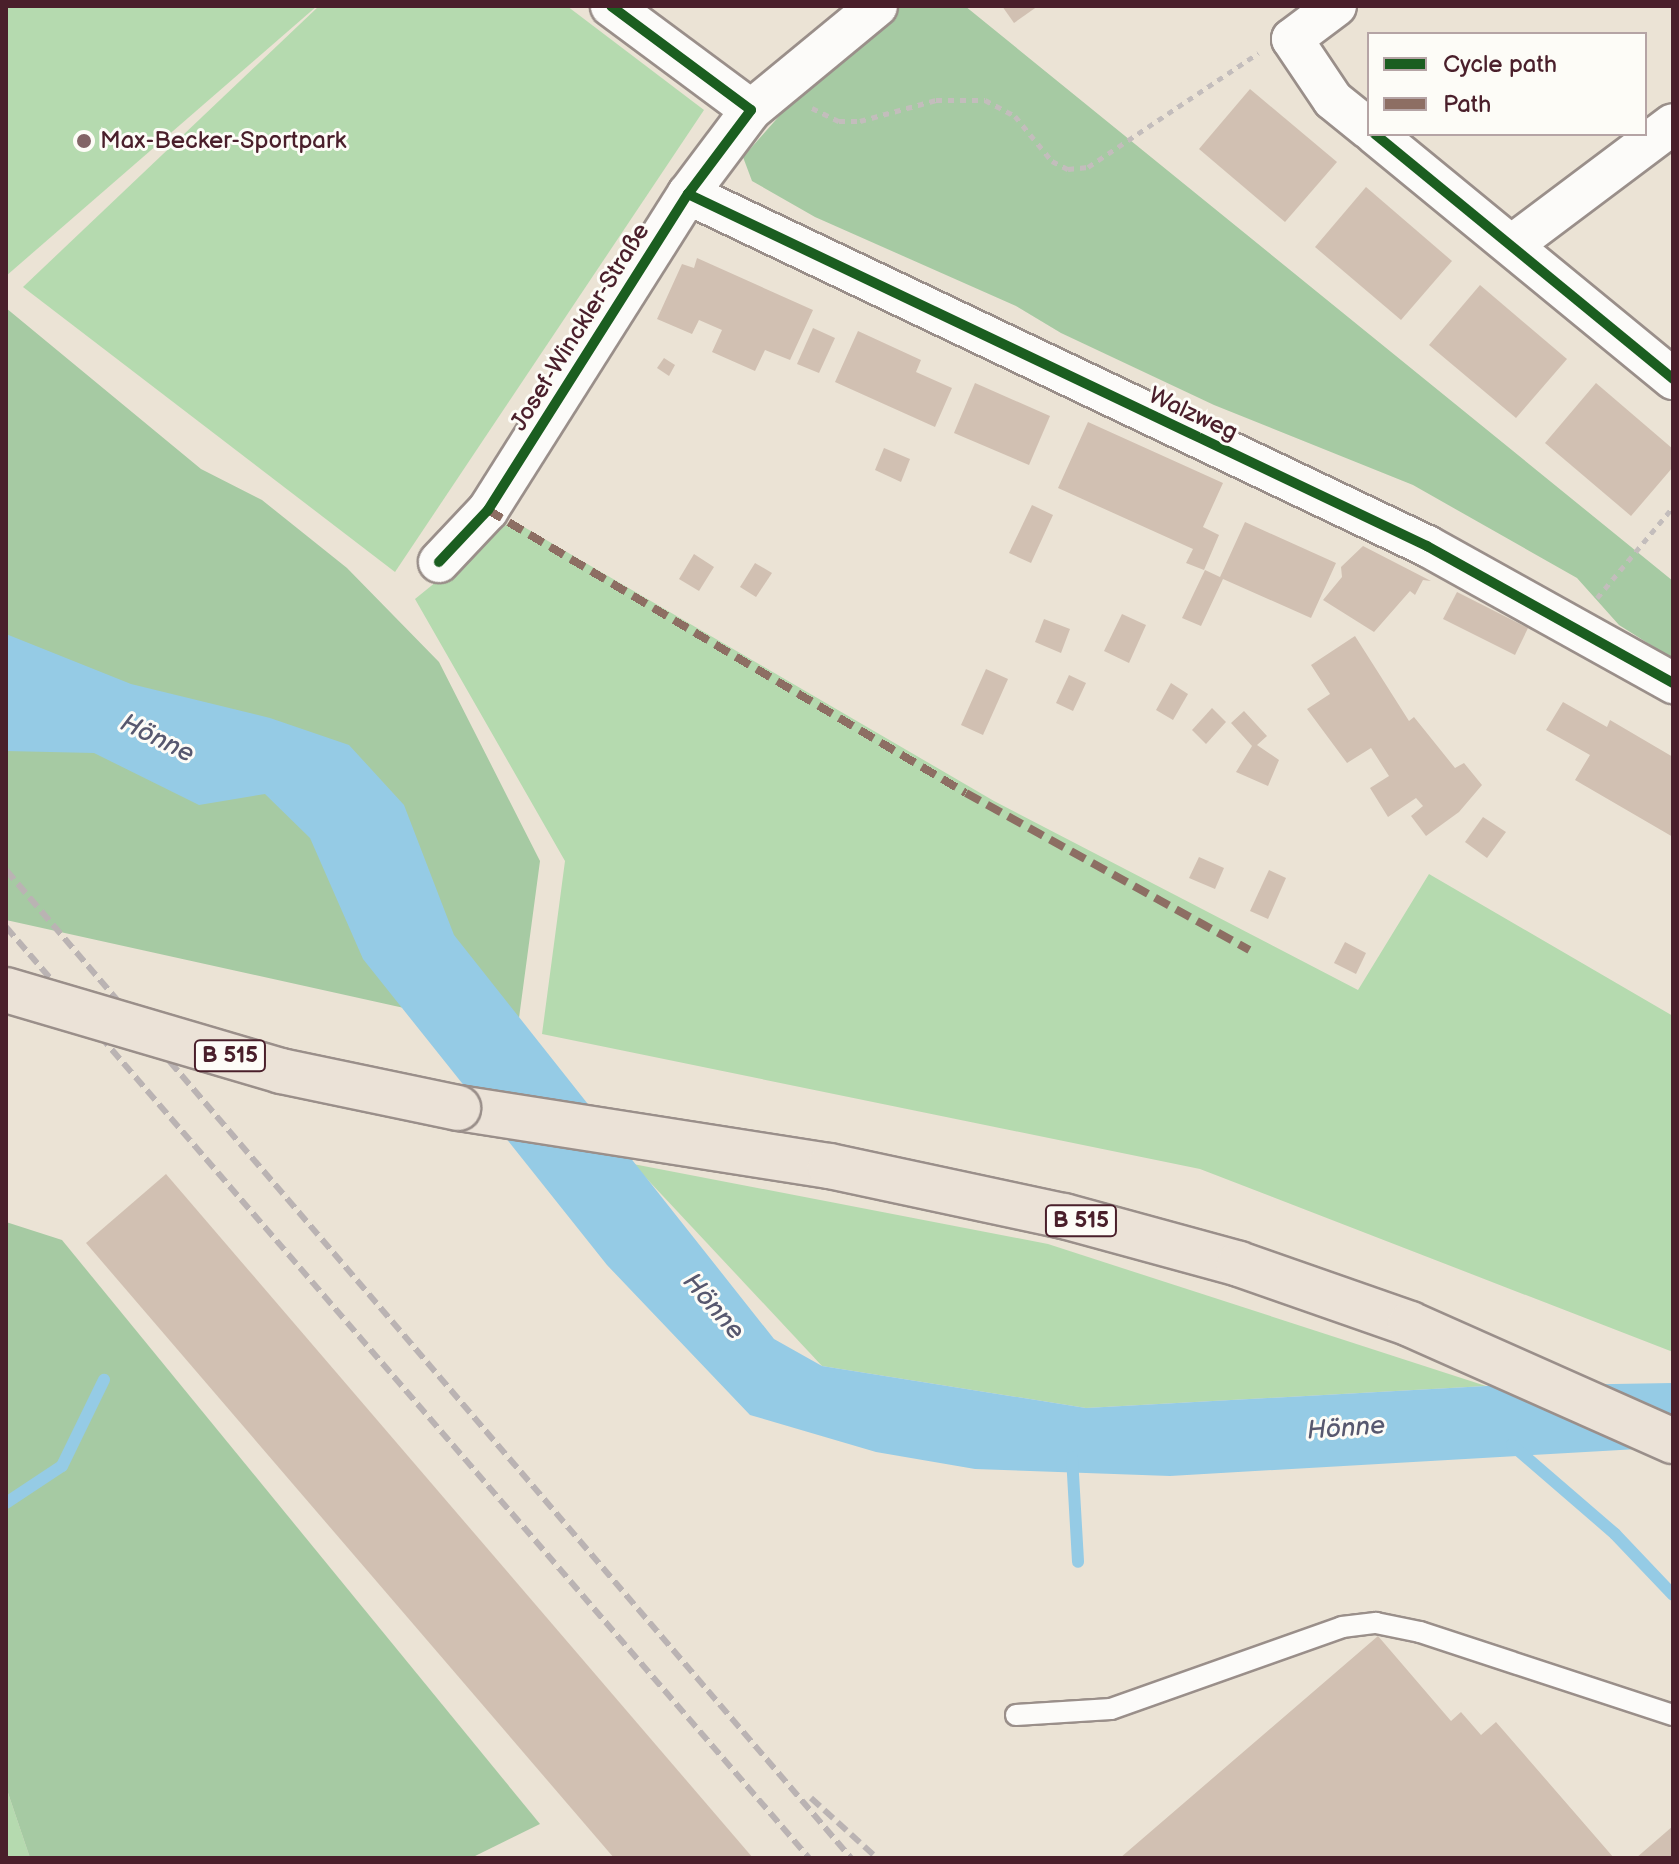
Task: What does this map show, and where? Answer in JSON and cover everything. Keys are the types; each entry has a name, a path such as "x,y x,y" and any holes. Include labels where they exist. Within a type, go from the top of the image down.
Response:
{"main road":[{"name":"B 515","path":"6,990 296,1074 458,1108 830,1166 1064,1216 1239,1264 1410,1324 1673,1441"}],"street":[{"path":"611,6 764,99"},
{"name":"Josef-Winckler-Straße","path":"439,562 488,510 688,194 764,99 877,6"},
{"path":"1336,6 1292,39 1333,100 1367,127"},
{"path":"1512,245 1673,124"},
{"path":"1377,136 1673,379"},
{"name":"Walzweg","path":"688,194 1427,546 1574,625 1673,683"}],"lane":[{"path":"1016,1715 1111,1709 1342,1627 1376,1623 1420,1632 1673,1715"}],"path":[{"path":"764,99 839,121 883,117 936,100 985,100 1015,116 1052,161 1068,169 1088,167 1116,153 1250,56 1292,39"},
{"path":"1574,625 1673,507"}],"green space":[{"name":"Max-Becker-Sportpark","path":"6,6 317,6 6,276"},
{"path":"319,6 567,6 704,110 395,572 23,287"},
{"path":"901,6 965,6 1673,581 1673,659 1619,625 1577,578 1413,485 1214,405 1061,333 1016,306 815,217 752,181 743,157 804,88"},
{"path":"6,308 201,469 262,500 347,568 439,662 540,861 517,1033 6,920"},
{"path":"512,520 994,801 1358,990 1429,874 1673,1016 1673,1352 1200,1169 542,1034 565,861 415,599"},
{"path":"633,1164 1048,1244 1486,1386 1086,1408 822,1366"},
{"path":"6,1222 62,1240 540,1824 471,1858 30,1858 6,1787"},
{"path":"6,1787 30,1858 6,1858"}],"water":[{"name":"Hönne","path":"6,634 131,684 270,718 349,745 404,805 454,935 774,1339 822,1366 1086,1408 1486,1386 1673,1383 1673,1447 1170,1476 975,1469 876,1452 750,1415 607,1265 363,959 310,838 265,794 199,805 94,753 6,751"}],"building":[{"path":"1002,6 1038,6 1014,23"},
{"path":"1250,89 1337,162 1285,222 1199,149"},
{"path":"1366,187 1452,261 1401,320 1315,247"},
{"path":"697,258 813,310 790,360 765,350 755,371 712,352 722,330 699,320 692,334 657,319 682,264 694,268"},
{"path":"1480,285 1567,359 1516,418 1429,345"},
{"path":"813,328 835,338 819,373 797,364"},
{"path":"858,331 921,360 916,372 952,388 935,427 835,382"},
{"path":"664,358 675,365 669,376 657,368"},
{"path":"975,383 1050,416 1029,465 954,433"},
{"path":"1596,383 1673,449 1673,467 1631,516 1545,443"},
{"path":"1088,422 1223,483 1203,527 1219,535 1204,570 1186,563 1193,549 1058,488"},
{"path":"884,448 910,459 901,482 875,470"},
{"path":"1032,505 1053,515 1031,563 1009,553"},
{"path":"1245,522 1336,563 1311,618 1223,579 1201,626 1182,618 1205,570 1220,577"},
{"path":"1363,546 1431,581 1423,580 1415,595 1410,591 1374,632 1323,600 1342,577 1341,567"},
{"path":"694,554 714,567 699,591 679,579"},
{"path":"755,563 772,573 756,597 740,587"},
{"path":"1457,592 1528,628 1515,655 1443,619"},
{"path":"1122,614 1146,625 1129,663 1104,651"},
{"path":"1044,619 1070,629 1061,653 1035,642"},
{"path":"1355,636 1409,721 1414,717 1455,768 1464,763 1482,785 1459,812 1426,836 1411,816 1423,806 1416,798 1388,817 1370,788 1389,776 1371,748 1347,763 1307,709 1330,694 1311,665"},
{"path":"986,669 1008,679 983,735 961,725"},
{"path":"1069,675 1086,683 1073,711 1056,703"},
{"path":"1171,683 1188,694 1173,720 1156,710"},
{"path":"1563,702 1607,727 1610,720 1673,757 1673,837 1575,780 1590,755 1546,730"},
{"path":"1212,708 1226,722 1206,744 1192,730"},
{"path":"1244,711 1267,736 1257,745 1279,760 1268,786 1236,772 1252,746 1231,723"},
{"path":"1483,817 1506,832 1487,858 1465,842"},
{"path":"1199,857 1224,868 1215,889 1189,878"},
{"path":"1269,870 1286,878 1268,919 1250,911"},
{"path":"1345,942 1366,953 1356,974 1334,963"},
{"path":"166,1174 753,1858 614,1858 86,1243"},
{"path":"1378,1636 1451,1721 1461,1712 1481,1735 1496,1722 1614,1858 1120,1858"},
{"path":"1673,1826 1673,1858 1636,1858"}],"waterway":[{"path":"6,1503 62,1466 104,1380"},
{"path":"1512,1445 1615,1534 1673,1595"},
{"path":"1072,1457 1078,1562"}],"railway":[{"path":"6,870 851,1858"},
{"path":"6,927 809,1858"},
{"path":"811,1798 877,1858"}],"marked path":[{"path":"488,510 966,793 1249,950"}],"cycle path":[{"path":"439,562 488,510 688,194 751,110 611,6"},
{"path":"1377,136 1673,379"},
{"path":"688,194 1427,546 1673,683"}],"place":[{"name":"Max-Becker-Sportpark","path":"84,141"}]}
